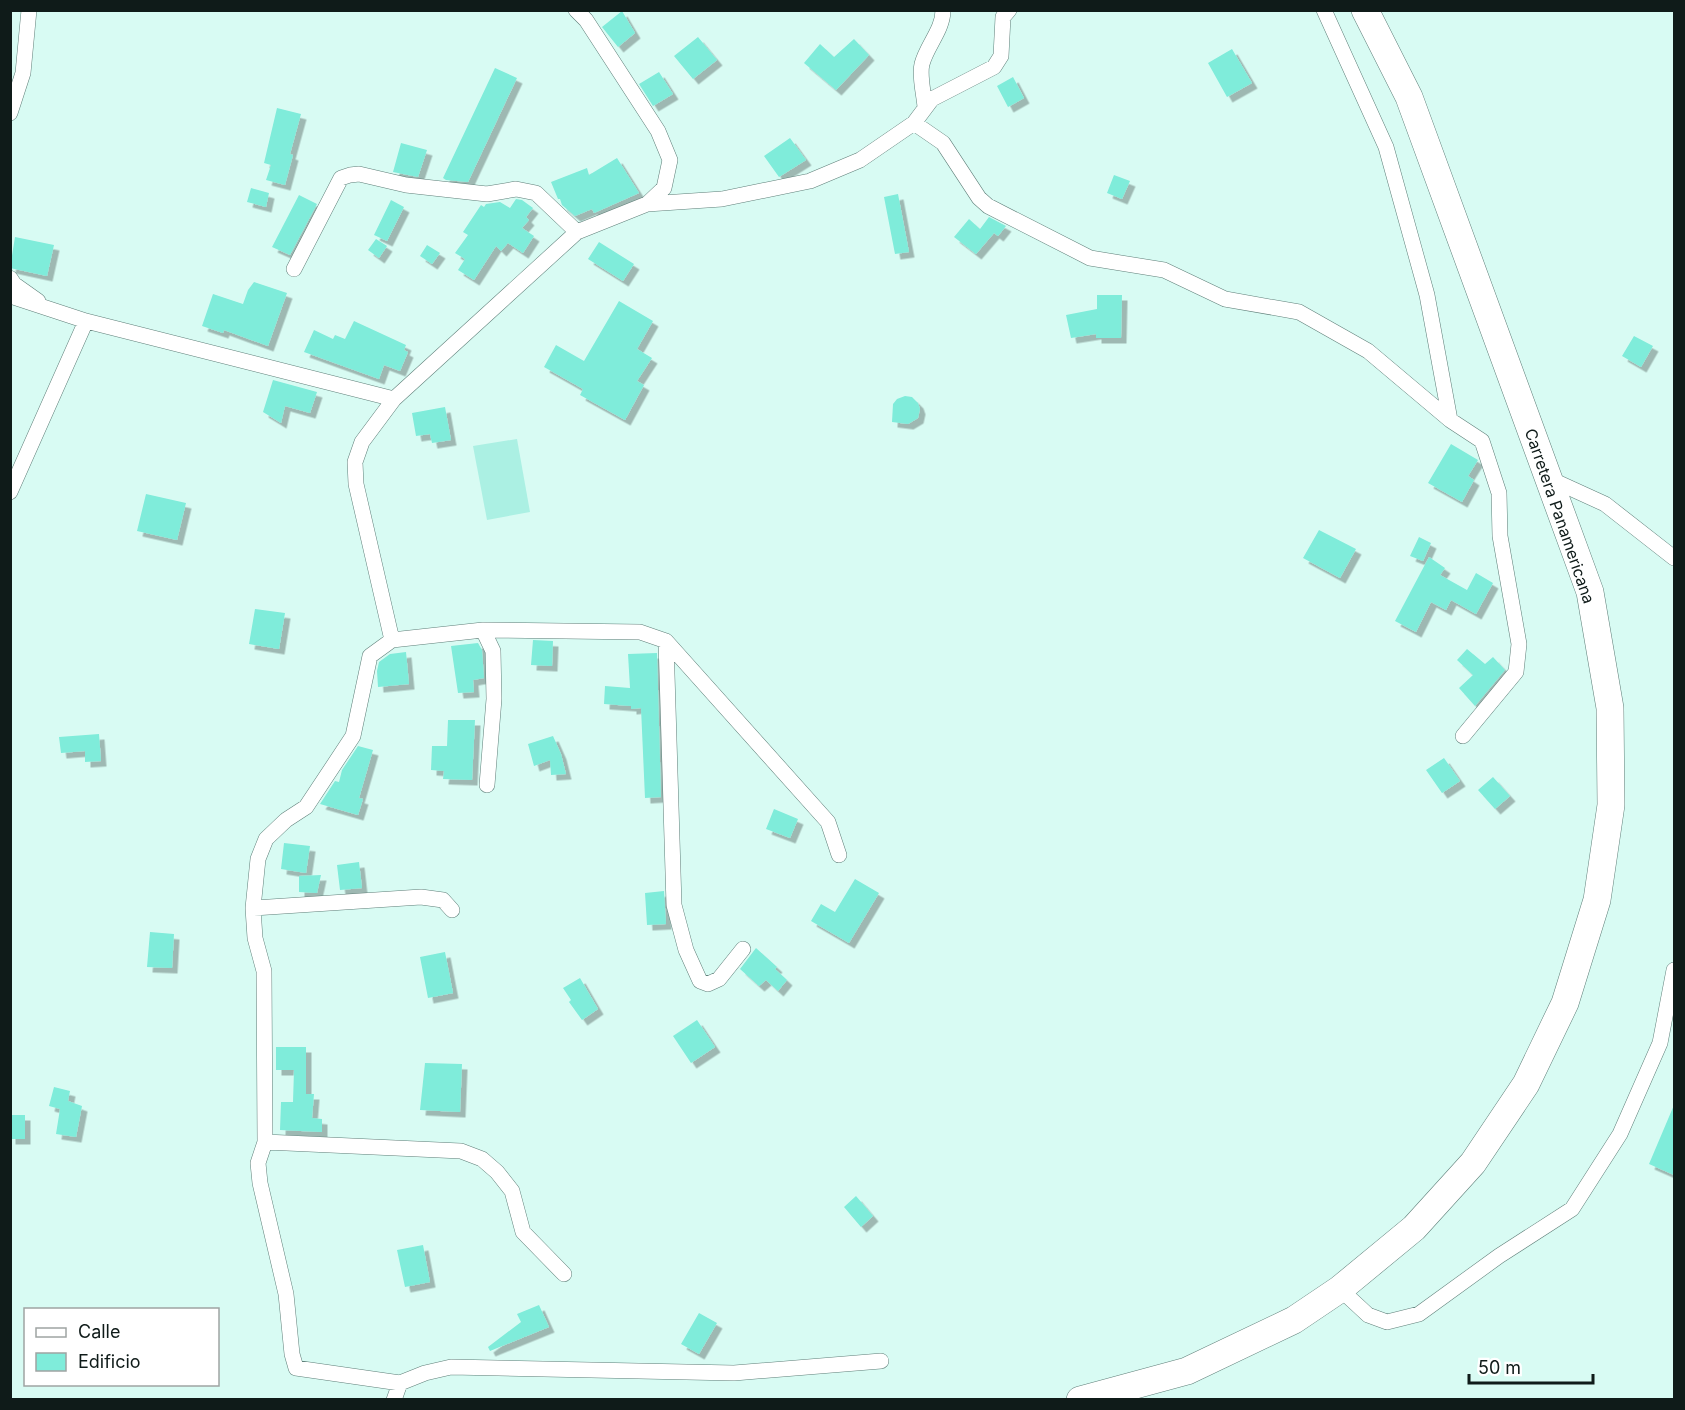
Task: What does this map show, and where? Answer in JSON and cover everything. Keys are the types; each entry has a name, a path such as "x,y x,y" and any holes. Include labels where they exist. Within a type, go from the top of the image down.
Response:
{"highway":[{"name":"Carretera Panamericana","path":"1080,1400 1187,1371 1294,1320 1340,1289 1414,1228 1473,1163 1520,1092 1565,1003 1598,900 1611,806 1610,708 1590,592 1409,97 1365,10"}],"street":[{"path":"10,113 23,73 29,10"},
{"path":"925,107 921,66 929,45 943,21 943,10"},
{"path":"392,640 356,484 355,462 362,442 394,399 577,232 647,204 722,199 810,181 860,160 914,123 932,99 994,67 1001,57 1003,17 1009,10"},
{"path":"1324,10 1386,147 1426,296 1450,420"},
{"path":"585,14 658,131 670,160 664,188 647,204"},
{"path":"914,123 943,143 979,198 988,206 1090,258 1164,270 1225,299 1299,312 1368,351 1450,420 1482,441 1499,493 1500,536 1518,644 1516,672 1463,736"},
{"path":"294,269 341,178 350,175 359,174 406,185 487,194 516,189 536,194 577,232"},
{"path":"10,278 14,284 50,310"},
{"path":"10,296 86,321 394,399"},
{"path":"11,490 86,321"},
{"path":"1548,478 1605,504 1674,558"},
{"path":"483,630 493,651 494,699 487,786"},
{"path":"839,855 828,822 666,641 640,632 483,630 392,640 370,656 353,736 306,807 286,820 266,839 258,859 253,908 255,938 264,971 265,1142 258,1163 260,1183 286,1294 292,1354 296,1368 400,1383 451,1366 734,1373 881,1361"},
{"path":"666,641 674,905 686,950 700,981 708,984 719,979 743,949"},
{"path":"253,908 421,897 442,900 452,910"},
{"path":"1340,1289 1368,1315 1387,1322 1419,1314 1499,1256 1572,1209 1620,1134 1660,1043 1674,970"},
{"path":"265,1142 461,1151 482,1159 513,1191 523,1232 564,1274"},
{"path":"393,1400 400,1383"}],"green space":[{"path":"517,439 530,512 487,520 473,446"}],"building":[{"path":"622,11 635,33 618,47 602,27"},
{"path":"698,37 717,60 693,79 674,56"},
{"path":"854,39 869,55 836,90 804,63 820,44 834,57"},
{"path":"1232,49 1252,83 1227,97 1208,63"},
{"path":"495,68 517,78 468,182 446,180 443,178"},
{"path":"659,72 673,94 653,106 639,84"},
{"path":"1013,77 1024,98 1008,107 997,86"},
{"path":"277,108 301,114 290,154 293,155 285,185 266,180 271,165 264,163"},
{"path":"790,138 806,160 779,177 764,156"},
{"path":"401,143 427,150 418,177 393,172"},
{"path":"617,158 639,193 594,213 592,209 575,216 562,205 551,182 587,168 589,175"},
{"path":"1114,175 1130,181 1122,199 1107,193"},
{"path":"251,188 269,193 266,207 247,202"},
{"path":"898,194 909,252 895,254 884,197"},
{"path":"299,195 317,204 290,255 272,247"},
{"path":"516,199 522,200 533,208 526,217 529,220 522,228 534,236 523,253 508,243 501,251 496,246 474,280 458,270 465,259 455,253 468,235 463,232 481,205 484,207 486,204 500,202 510,208"},
{"path":"391,200 404,207 387,241 374,235"},
{"path":"989,217 1006,226 998,236 994,233 976,254 954,237 969,219 980,229"},
{"path":"15,237 54,245 47,276 10,268"},
{"path":"376,239 387,246 379,258 368,250"},
{"path":"599,242 634,264 623,281 588,259"},
{"path":"427,245 440,253 432,264 420,256"},
{"path":"254,282 287,293 268,346 224,330 223,333 202,326 213,294 243,304"},
{"path":"1097,295 1122,295 1121,338 1096,338 1096,334 1071,338 1066,315 1097,309"},
{"path":"619,301 653,321 637,349 652,358 637,381 644,385 625,420 580,395 583,389 544,367 556,345 584,361"},
{"path":"354,321 406,345 404,350 408,352 400,371 384,365 379,379 304,352 314,330 333,339 335,335 345,339"},
{"path":"1634,336 1653,346 1641,367 1622,356"},
{"path":"273,380 317,392 310,413 285,406 281,423 263,412"},
{"path":"905,396 912,397 918,403 920,409 918,418 908,424 892,422 893,404 897,399"},
{"path":"445,407 451,440 432,443 430,434 416,436 412,413"},
{"path":"1451,444 1478,460 1468,476 1474,480 1462,502 1428,483"},
{"path":"146,494 186,503 177,540 137,531"},
{"path":"1319,530 1356,549 1340,578 1303,558"},
{"path":"1419,537 1431,543 1423,561 1410,556"},
{"path":"1429,557 1445,568 1440,575 1467,590 1476,573 1493,583 1476,614 1451,600 1446,610 1431,602 1416,632 1395,621"},
{"path":"255,609 285,613 279,649 249,644"},
{"path":"533,640 553,641 552,666 531,665"},
{"path":"478,643 482,650 484,678 473,680 474,692 458,693 451,646"},
{"path":"1467,649 1485,664 1493,657 1505,670 1475,706 1459,688 1473,675 1457,660"},
{"path":"406,652 409,684 378,687 379,662 390,654"},
{"path":"657,653 661,797 645,798 641,708 631,709 631,706 604,704 605,686 630,688 628,654"},
{"path":"448,720 475,720 472,780 443,779 444,771 431,770 432,746 447,746"},
{"path":"99,734 101,761 85,762 85,751 61,753 59,737"},
{"path":"553,736 566,774 551,775 550,760 534,766 528,744"},
{"path":"358,746 373,750 359,798 363,799 358,815 320,804 335,781 339,782 342,770"},
{"path":"1444,758 1460,781 1442,793 1426,770"},
{"path":"1493,777 1510,796 1495,809 1478,790"},
{"path":"774,809 798,819 790,838 766,829"},
{"path":"284,843 310,846 306,873 281,869"},
{"path":"359,862 362,888 340,890 337,865"},
{"path":"321,875 317,893 299,892 299,876"},
{"path":"855,879 879,893 849,943 811,921 821,904 835,912"},
{"path":"664,891 666,924 647,925 645,893"},
{"path":"150,932 174,934 172,968 147,967"},
{"path":"756,948 777,967 775,969 787,980 778,991 766,980 759,986 740,969"},
{"path":"445,952 453,993 428,998 420,957"},
{"path":"580,978 598,1009 582,1020 569,1002 571,1000 563,988"},
{"path":"697,1020 715,1047 691,1063 673,1036"},
{"path":"276,1047 306,1047 306,1094 314,1094 312,1118 322,1119 322,1132 280,1130 281,1102 293,1102 294,1070 276,1070"},
{"path":"425,1063 462,1064 460,1112 420,1110"},
{"path":"54,1087 70,1091 68,1101 82,1106 76,1137 56,1134 60,1109 49,1106"},
{"path":"1674,1105 1674,1175 1649,1164"},
{"path":"10,1115 25,1115 25,1139 10,1139"},
{"path":"856,1196 873,1216 861,1227 844,1207"},
{"path":"423,1245 430,1282 405,1287 397,1250"},
{"path":"539,1305 549,1327 490,1351 488,1347 521,1322 517,1314"},
{"path":"699,1313 717,1323 699,1354 681,1344"}]}
